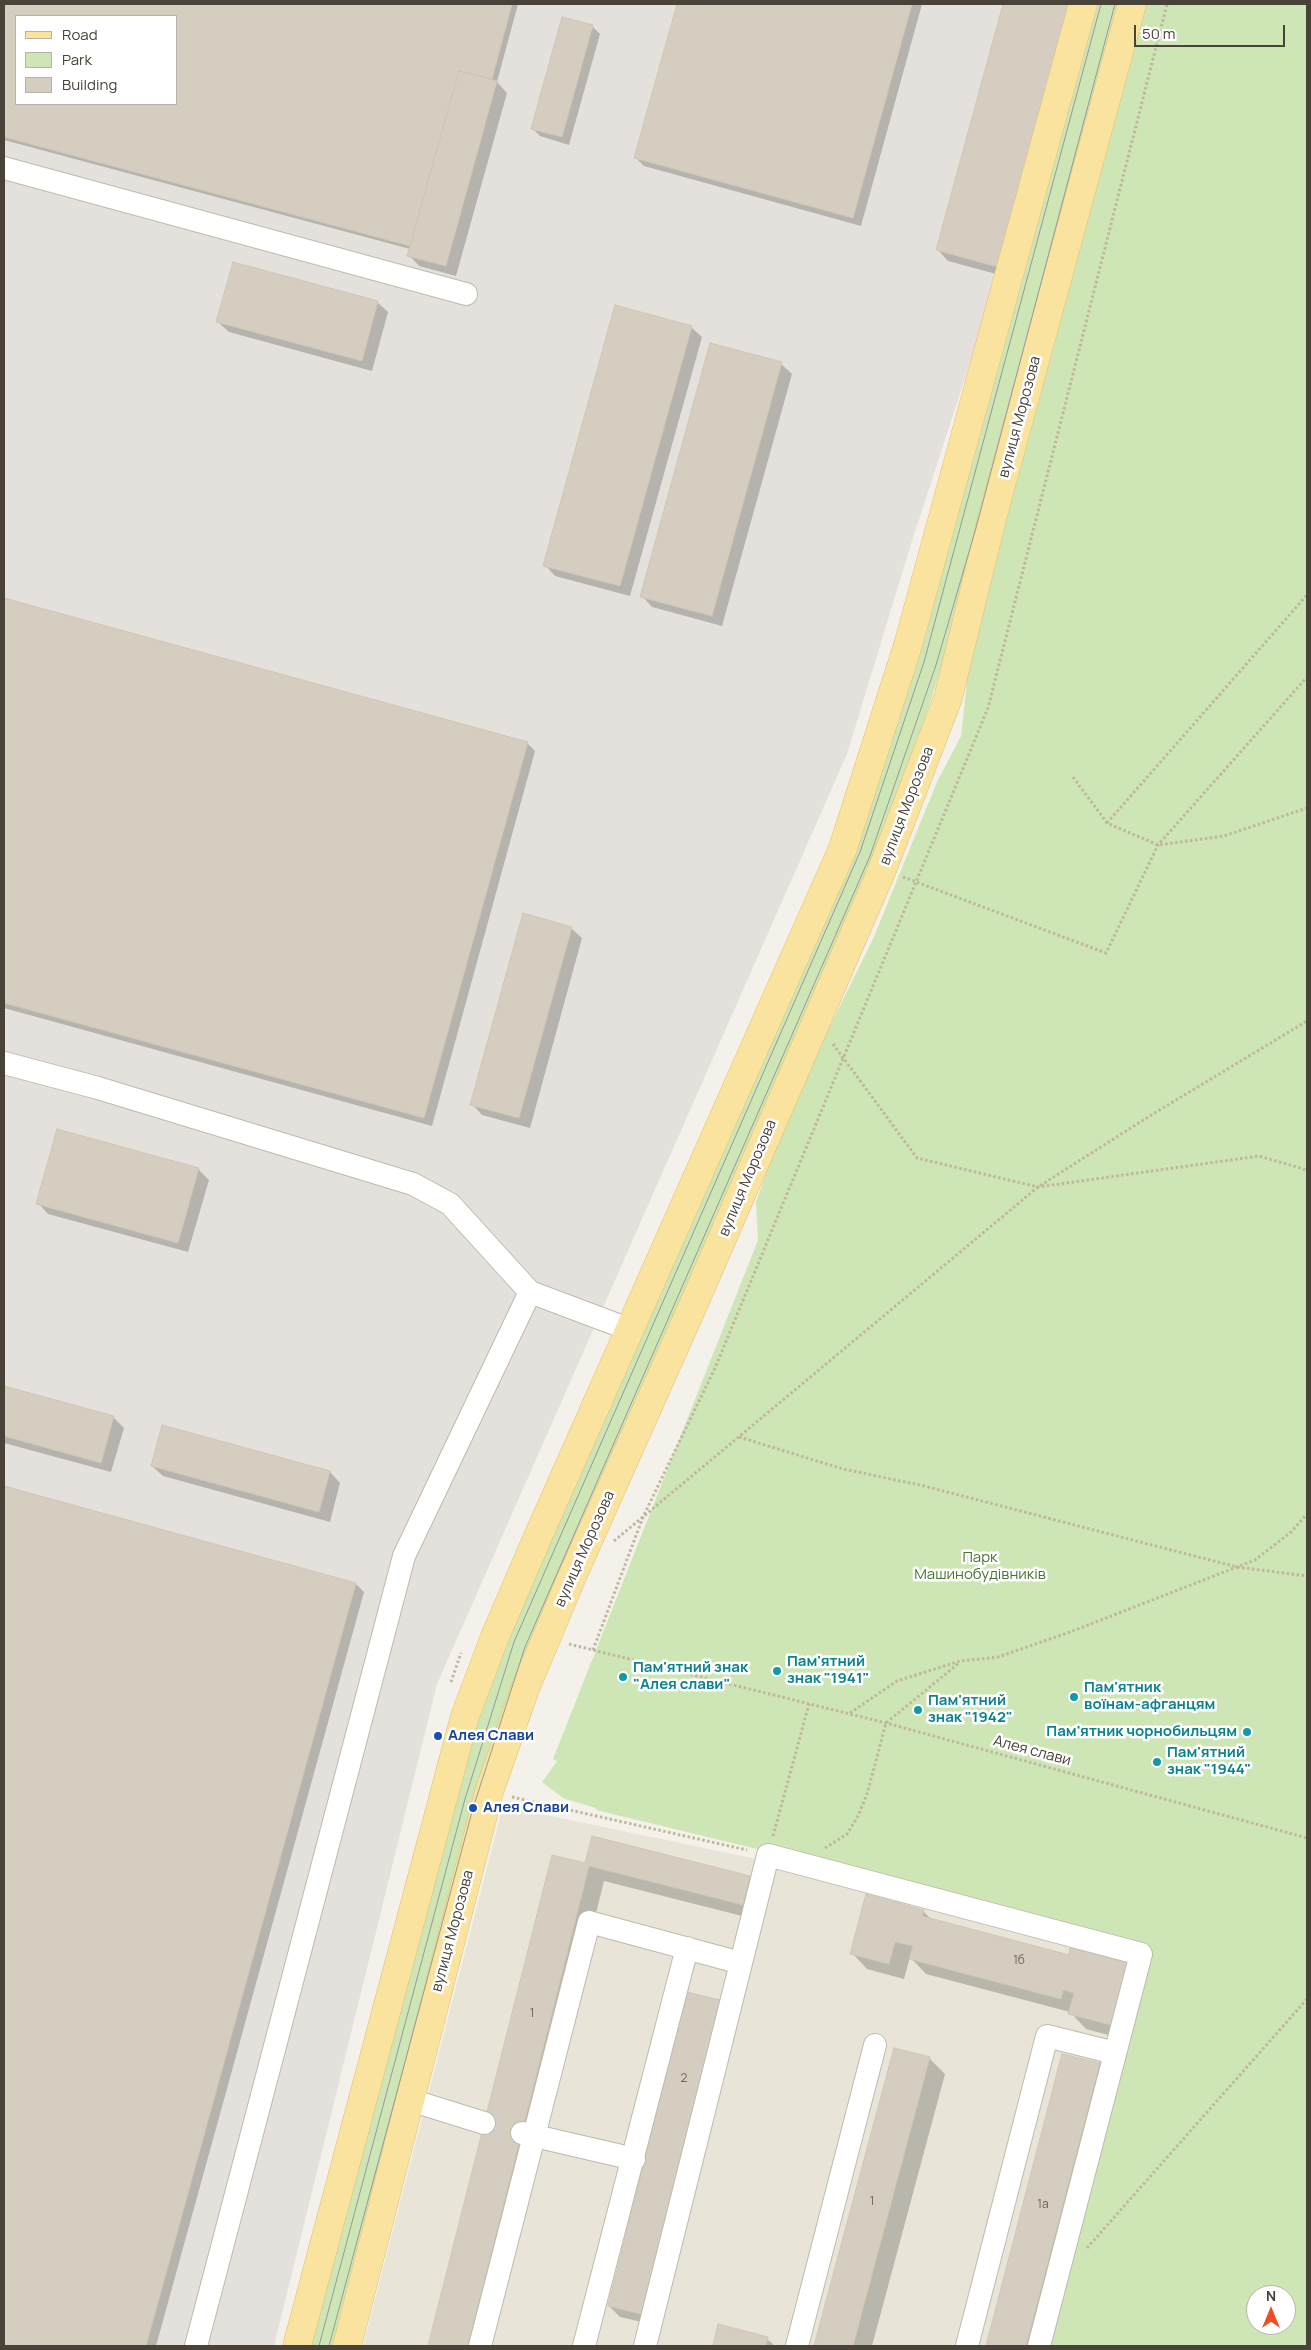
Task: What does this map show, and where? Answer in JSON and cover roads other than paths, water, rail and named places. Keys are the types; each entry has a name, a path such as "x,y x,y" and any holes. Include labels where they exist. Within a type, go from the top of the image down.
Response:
{"main road":[{"path":"296,2346 465,1716 494,1639 842,848 908,645 1083,4"},
{"name":"вулиця Морозова","path":"347,2346 489,1792 525,1689 882,870 948,698 993,515 1132,4"}],"lane":[{"path":"4,168 466,294"},
{"path":"4,1063 98,1088 413,1184 450,1204 530,1292 631,1330"},
{"path":"196,2346 404,1556 530,1292"},
{"path":"645,2346 768,1855 1141,1954 1039,2346"},
{"path":"480,2346 528,2134 589,1922 741,1963"},
{"path":"584,2346 634,2159 687,1948"},
{"path":"967,2346 1047,2036 1115,2053"},
{"path":"797,2346 875,2044"},
{"path":"410,2100 484,2123"},
{"path":"528,2134 634,2159"}],"tunnel":[{"path":"484,2123 522,2133"}],"tram line":[{"path":"319,2346 465,1799 514,1642 860,852 924,662 1101,4"},
{"path":"329,2346 473,1808 525,1647 870,856 936,665 976,528 1115,4"}],"place":[{"name":"Пам'ятний знак \"1941\"","path":"777,1671"},
{"name":"Пам'ятний знак \"Алея слави\"","path":"623,1677"},
{"name":"Пам'ятник воїнам-афганцям","path":"1074,1697"},
{"name":"Пам'ятний знак \"1942\"","path":"918,1710"},
{"name":"Пам'ятник чорнобильцям","path":"1247,1732"},
{"name":"Aлея Слави","path":"438,1736"},
{"name":"Пам'ятний знак \"1944\"","path":"1157,1762"},
{"name":"Алея Слави","path":"473,1808"}],"park label":[{"name":"Парк Машинобудівників","path":"980,1566"}]}
